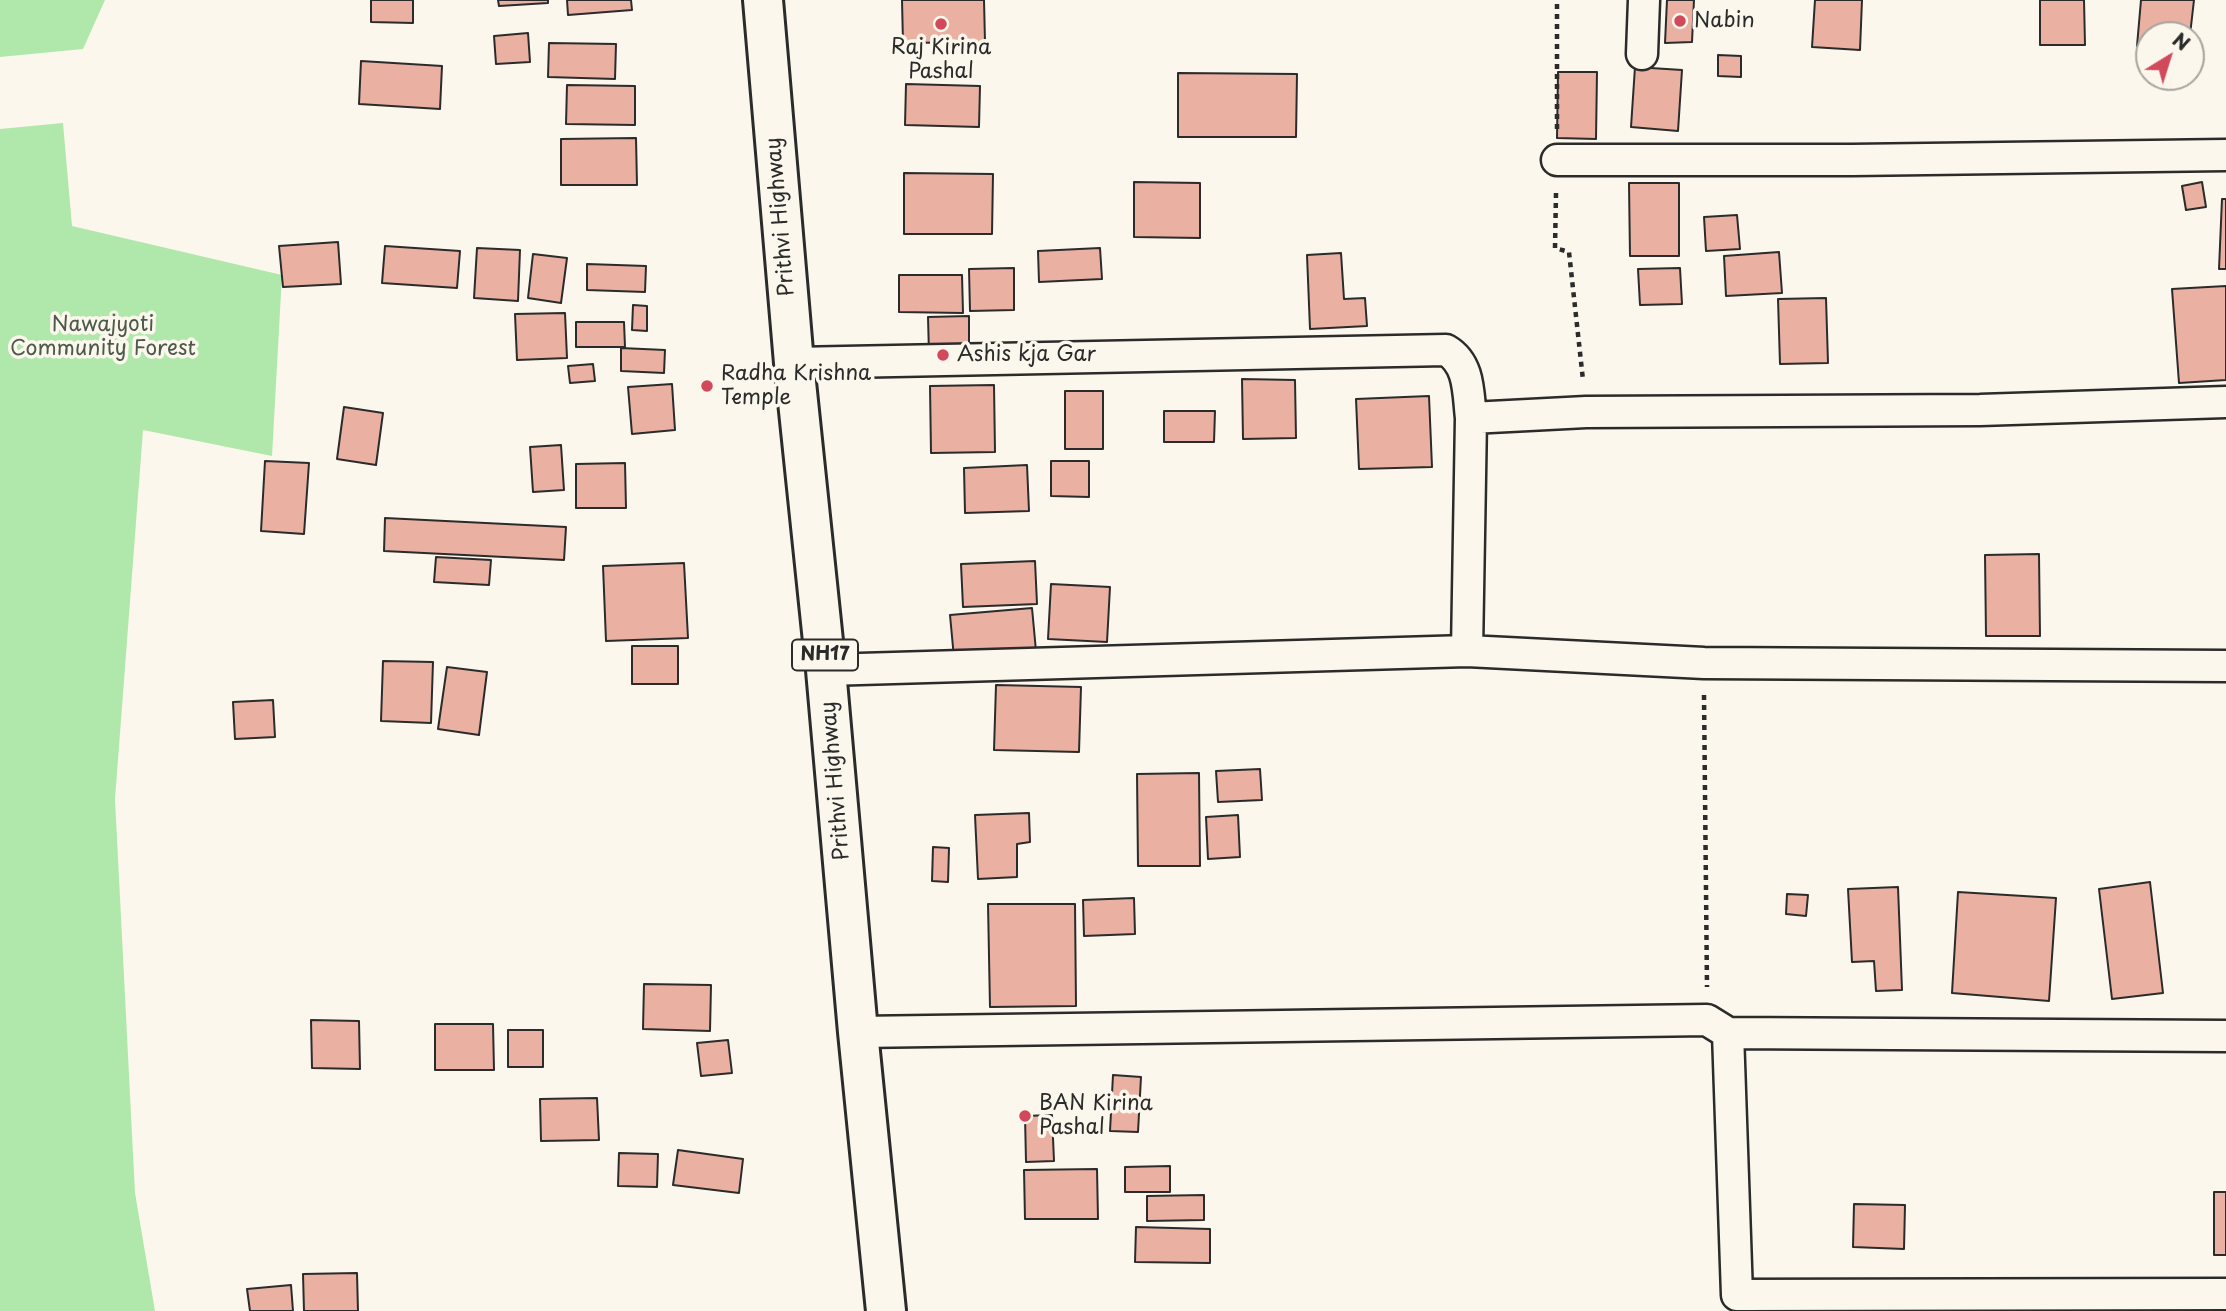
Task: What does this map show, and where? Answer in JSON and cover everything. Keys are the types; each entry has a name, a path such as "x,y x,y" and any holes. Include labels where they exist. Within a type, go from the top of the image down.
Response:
{"highway":[{"name":"Prithvi Highway","path":"763,0 794,363 826,670 886,1311"}],"street":[{"path":"1642,54 1644,0"},
{"path":"1557,160 1852,160 2226,155"},
{"path":"794,363 1446,350 1457,356 1465,372 1471,418 1467,651"},
{"path":"1471,418 1586,412 1980,410 2226,402"},
{"path":"826,670 1467,651 1704,663 2226,666"},
{"path":"1717,1026 1737,1295 2226,1294"},
{"path":"858,1032 1717,1026 2226,1036"}],"path":[{"path":"1557,0 1555,248 1569,252 1586,412"},
{"path":"1704,663 1717,1026"}],"green space":[{"path":"0,0 105,0 83,49 0,57"},
{"name":"Nawajyoti Community Forest","path":"63,123 72,226 282,275 272,456 143,430 115,799 135,1193 155,1311 0,1311 0,129"}],"building":[{"path":"371,0 413,0 413,23 371,22"},
{"path":"498,0 548,0 548,3 499,6"},
{"path":"567,0 631,0 632,10 568,15"},
{"path":"902,0 984,0 985,42 903,43"},
{"name":"Nabin","path":"1667,0 1694,0 1692,42 1665,43"},
{"path":"1815,0 1862,0 1860,50 1812,47"},
{"path":"2040,0 2084,0 2085,45 2040,45"},
{"path":"2141,0 2194,0 2192,21 2139,21"},
{"path":"528,33 530,62 496,64 494,36"},
{"path":"549,43 616,44 615,79 548,77"},
{"path":"1718,55 1741,56 1741,77 1718,76"},
{"path":"361,61 442,66 440,109 359,104"},
{"path":"1635,67 1682,70 1678,131 1631,127"},
{"path":"1558,72 1597,72 1596,139 1557,138"},
{"path":"1178,73 1297,74 1296,137 1178,137"},
{"path":"906,84 980,86 979,127 905,125"},
{"path":"567,85 635,86 635,125 566,124"},
{"path":"636,138 637,185 561,185 561,139"},
{"path":"904,173 993,174 992,234 904,234"},
{"path":"1134,182 1200,183 1200,238 1134,237"},
{"path":"2202,182 2206,207 2186,210 2182,186"},
{"path":"1629,183 1679,183 1679,256 1630,256"},
{"path":"2222,199 2226,199 2226,269 2219,269"},
{"path":"1737,215 1740,249 1706,251 1704,217"},
{"path":"338,242 341,284 283,287 279,246"},
{"path":"385,246 460,251 457,288 382,283"},
{"path":"477,248 520,250 518,301 474,298"},
{"path":"1100,248 1102,279 1039,282 1038,251"},
{"path":"1779,252 1782,293 1726,296 1724,256"},
{"path":"1341,253 1344,299 1365,298 1367,326 1310,329 1307,255"},
{"path":"533,254 567,258 561,303 528,298"},
{"path":"587,264 646,266 645,292 587,290"},
{"path":"1014,268 1014,310 970,311 969,269"},
{"path":"1680,268 1682,304 1640,305 1638,269"},
{"path":"899,275 962,275 963,313 899,312"},
{"path":"2226,286 2226,380 2179,383 2172,289"},
{"path":"1826,298 1828,363 1780,364 1778,299"},
{"path":"633,305 647,306 647,331 632,330"},
{"path":"565,313 567,358 517,360 515,314"},
{"path":"969,316 969,353 929,354 928,317"},
{"path":"576,322 624,322 625,347 576,347"},
{"path":"621,348 665,350 664,373 621,371"},
{"path":"593,364 595,381 570,383 568,366"},
{"path":"1242,379 1295,380 1296,438 1243,439"},
{"path":"672,384 675,430 632,434 628,387"},
{"path":"994,385 995,452 931,453 930,386"},
{"path":"1065,391 1103,391 1103,449 1065,449"},
{"path":"1429,396 1432,467 1359,469 1356,399"},
{"path":"344,407 383,413 376,465 337,459"},
{"path":"1164,411 1215,411 1214,442 1164,442"},
{"path":"561,445 564,490 533,492 530,447"},
{"path":"265,461 309,463 304,534 261,531"},
{"path":"1051,461 1089,461 1089,497 1051,496"},
{"path":"625,463 626,508 576,508 576,464"},
{"path":"1027,465 1029,511 965,513 964,468"},
{"path":"385,518 566,527 564,560 384,551"},
{"path":"2039,554 2040,636 1986,636 1985,555"},
{"path":"436,557 491,560 489,585 434,582"},
{"path":"1035,561 1037,604 963,607 961,564"},
{"path":"684,563 688,638 606,641 603,566"},
{"path":"1051,584 1110,587 1107,642 1048,639"},
{"path":"1032,608 1036,651 954,658 950,615"},
{"path":"632,646 678,646 678,684 632,684"},
{"path":"383,661 433,662 431,723 381,721"},
{"path":"447,667 487,672 479,735 438,729"},
{"path":"996,685 1081,687 1079,752 994,750"},
{"path":"273,700 275,737 235,739 233,702"},
{"path":"1260,769 1262,800 1218,802 1216,771"},
{"path":"1199,773 1200,866 1138,866 1137,774"},
{"path":"1029,813 1030,842 1017,844 1017,877 978,879 975,815"},
{"path":"1238,815 1240,857 1208,859 1206,817"},
{"path":"933,847 949,848 948,882 932,881"},
{"path":"2150,882 2163,993 2112,999 2099,889"},
{"path":"1898,887 1902,990 1876,991 1874,961 1852,962 1848,889"},
{"path":"1958,892 2056,898 2049,1001 1952,993"},
{"path":"1787,894 1808,895 1806,916 1786,914"},
{"path":"1134,898 1135,934 1084,936 1083,900"},
{"path":"988,904 1075,904 1076,1006 990,1007"},
{"path":"644,984 711,985 710,1031 643,1029"},
{"path":"311,1020 359,1021 360,1069 312,1068"},
{"path":"435,1024 493,1024 494,1070 435,1070"},
{"path":"508,1030 543,1030 543,1067 508,1067"},
{"path":"728,1040 732,1073 701,1076 697,1043"},
{"path":"1113,1075 1141,1077 1138,1132 1110,1131"},
{"path":"597,1098 599,1140 541,1141 540,1099"},
{"path":"1052,1115 1054,1161 1026,1162 1025,1116"},
{"path":"678,1150 743,1159 739,1193 673,1185"},
{"path":"619,1153 658,1154 657,1187 618,1186"},
{"path":"1170,1166 1170,1192 1125,1192 1125,1167"},
{"path":"1097,1169 1098,1219 1025,1219 1024,1170"},
{"path":"2214,1192 2226,1192 2226,1255 2214,1255"},
{"path":"1204,1195 1204,1220 1147,1221 1147,1196"},
{"path":"1854,1204 1905,1205 1904,1249 1853,1247"},
{"path":"1136,1227 1210,1229 1210,1263 1135,1262"},
{"path":"357,1273 358,1311 304,1311 303,1274"},
{"path":"291,1285 293,1311 250,1311 247,1289"}],"place":[{"name":"Nabin","path":"1680,21"},
{"name":"Raj Kirina Pashal","path":"941,24"},
{"name":"Ashis kja Gar","path":"943,355"},
{"name":"Radha Krishna Temple","path":"707,386"},
{"name":"BAN Kirina Pashal","path":"1025,1116"}]}
